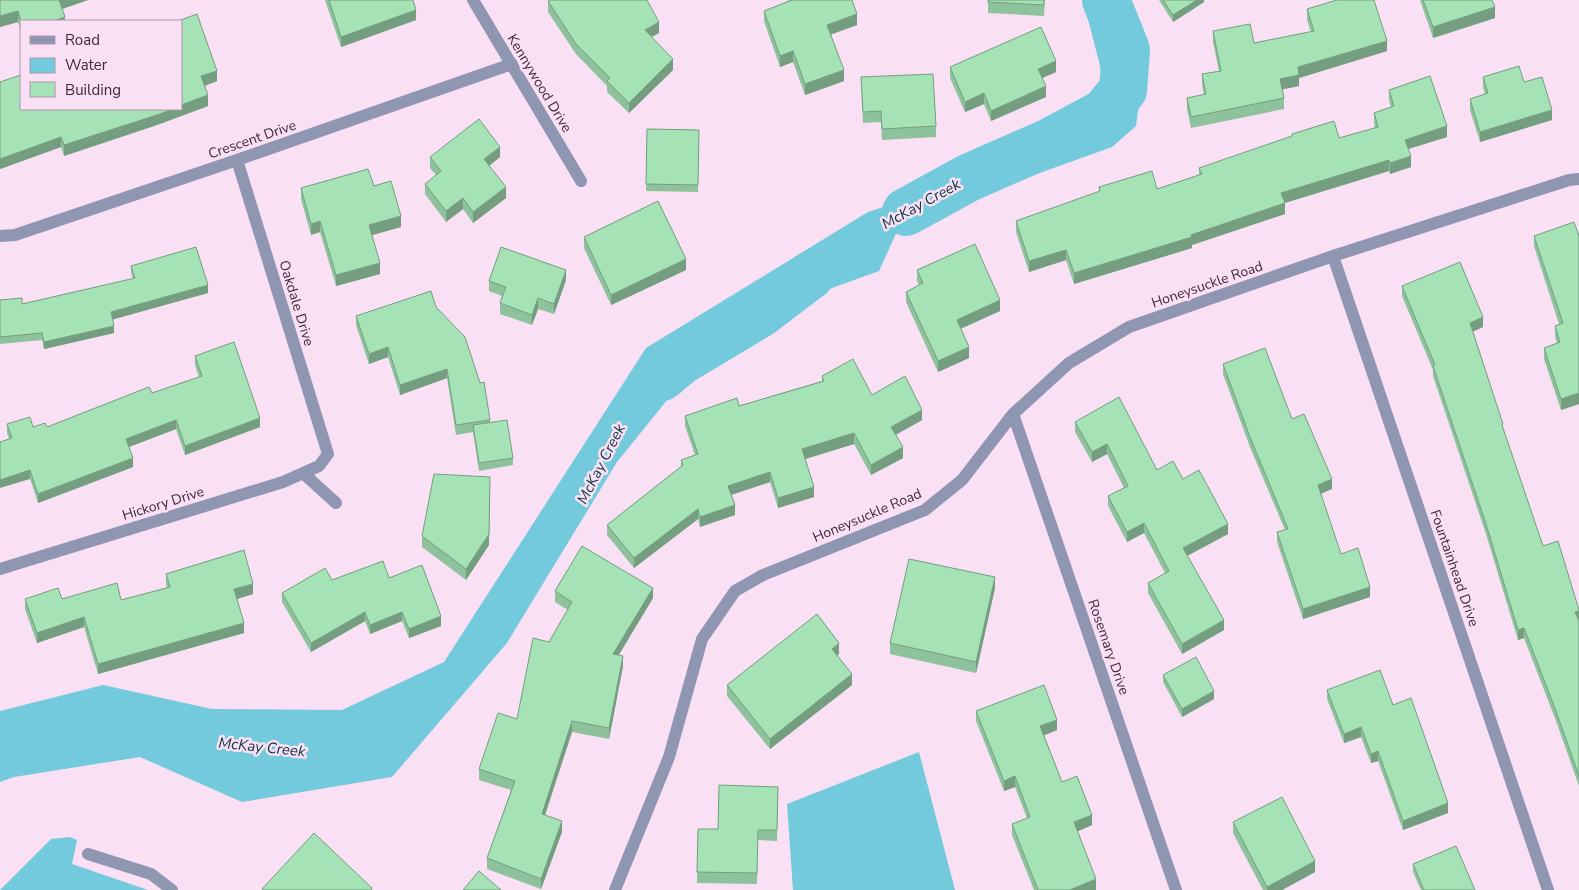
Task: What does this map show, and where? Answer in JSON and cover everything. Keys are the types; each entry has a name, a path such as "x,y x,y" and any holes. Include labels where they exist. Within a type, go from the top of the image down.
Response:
{"street":[{"name":"Kennywood Drive","path":"473,0 581,181"},
{"name":"Crescent Drive","path":"0,236 15,235 512,64"},
{"name":"Oakdale Drive","path":"237,160 328,454"},
{"name":"Honeysuckle Road","path":"615,890 669,757 702,639 735,591 763,575 925,510 962,480 1013,414 1069,363 1130,328 1334,256 1570,180 1579,179"},
{"name":"Fountainhead Drive","path":"1334,256 1548,890"},
{"name":"Rosemary Drive","path":"1013,414 1176,890"},
{"name":"Hickory Drive","path":"0,569 283,482 319,466 328,454"},
{"path":"303,473 336,503"},
{"path":"88,854 151,874 172,890"}],"water":[{"path":"1083,0 1108,0 1128,44 1141,89 1136,126 1112,147 959,202 904,216 879,271 727,326 617,462 507,643 392,777 242,802 140,757 14,777 0,782 0,711 103,685 212,709 342,710 444,662 646,348 868,212 1006,167 1081,124 1104,81"},
{"path":"919,752 955,890 793,890 787,804"},
{"path":"70,837 77,840 72,864 148,890 0,890 51,839"}],"building":[{"path":"0,0 59,0 65,17 56,20 20,20 18,11 0,16"},
{"path":"329,0 413,0 416,10 341,37"},
{"path":"647,0 659,22 645,30 673,59 629,103 607,81 610,78 576,44 548,1"},
{"path":"792,0 852,0 857,14 827,25 844,70 805,84 793,51 780,56 764,11"},
{"path":"988,0 1044,0 1044,5 988,2"},
{"path":"1163,0 1197,0 1173,15"},
{"path":"1337,0 1374,0 1387,41 1298,67 1299,75 1280,79 1284,98 1191,117 1187,98 1206,94 1202,74 1221,71 1213,31 1250,24 1254,43 1314,31 1307,9"},
{"path":"1423,0 1492,0 1495,7 1433,27"},
{"path":"197,14 217,71 201,76 208,95 182,105 182,20"},
{"path":"1041,27 1056,61 1038,69 1046,86 991,111 984,93 965,102 950,67"},
{"path":"1519,66 1524,82 1542,77 1552,110 1480,132 1470,99 1488,93 1483,77"},
{"path":"933,74 936,126 882,129 881,111 863,112 861,77"},
{"path":"20,75 20,110 170,110 64,145 61,137 0,159 0,82"},
{"path":"1430,76 1447,126 1405,140 1411,156 1390,163 1389,160 1281,193 1285,203 1191,235 1192,237 1074,273 1066,250 1029,261 1016,221 1100,191 1099,187 1152,171 1157,189 1202,174 1199,168 1292,136 1292,134 1334,121 1339,138 1378,127 1374,113 1394,106 1389,90"},
{"path":"479,119 500,147 484,159 506,187 473,212 463,198 446,211 425,184 441,171 430,157"},
{"path":"647,129 699,130 698,185 646,184"},
{"path":"368,169 374,186 391,181 401,216 369,225 380,263 336,275 320,221 311,224 301,188"},
{"path":"658,201 686,259 611,295 584,237"},
{"path":"1574,222 1579,236 1579,393 1561,399 1544,348 1560,342 1555,326 1563,323 1534,236"},
{"path":"975,244 1000,300 957,320 969,347 938,361 906,292 923,283 917,270"},
{"path":"196,247 208,285 111,312 114,326 44,342 42,333 0,337 0,300 22,298 22,304 135,278 131,266"},
{"path":"501,247 566,270 554,304 538,298 532,315 500,303 506,287 489,281"},
{"path":"1460,262 1483,317 1470,323 1543,546 1558,541 1579,610 1575,612 1579,621 1579,776 1524,628 1518,630 1486,524 1433,366 1435,365 1402,286"},
{"path":"431,291 436,307 465,337 480,383 484,382 490,420 456,425 447,369 400,385 388,347 369,354 356,316"},
{"path":"234,342 260,418 185,446 176,420 126,439 133,458 38,494 30,470 0,480 0,442 12,438 7,424 30,417 33,427 45,423 47,427 149,387 152,393 202,376 195,356"},
{"path":"1265,348 1292,419 1304,414 1332,479 1318,485 1341,554 1358,548 1370,587 1303,609 1277,532 1288,529 1250,437 1223,364"},
{"path":"853,359 872,395 905,376 922,410 891,427 903,447 871,465 854,433 802,449 814,487 778,498 770,472 728,486 735,505 700,517 698,509 634,558 607,525 683,465 681,460 698,454 685,416 737,398 739,406 824,381 822,376"},
{"path":"1119,397 1157,470 1173,461 1183,479 1199,470 1228,524 1183,548 1224,620 1182,644 1148,583 1169,571 1144,523 1127,532 1108,496 1128,486 1107,444 1092,452 1075,422"},
{"path":"507,420 513,458 479,463 473,425"},
{"path":"434,474 490,477 489,534 466,569 422,536"},
{"path":"582,546 653,588 613,654 623,656 609,728 572,721 542,814 562,821 541,879 487,858 515,781 479,769 498,713 517,719 533,638 549,642 572,602 555,591"},
{"path":"244,550 253,584 234,589 244,623 98,664 84,617 37,633 25,599 58,588 62,599 117,583 121,600 170,587 166,574"},
{"path":"909,559 995,577 976,662 890,643"},
{"path":"383,561 389,578 422,565 441,616 409,629 402,612 370,625 365,612 311,643 282,593 325,568 332,580"},
{"path":"817,614 839,643 832,649 852,674 770,739 727,685"},
{"path":"1196,657 1214,691 1182,709 1163,675"},
{"path":"1380,670 1393,705 1411,698 1448,803 1403,821 1378,751 1371,754 1361,727 1344,734 1327,690"},
{"path":"1044,685 1057,720 1040,726 1062,782 1077,776 1092,815 1074,822 1096,879 1070,890 1038,890 1012,824 1030,817 1015,776 1004,781 976,711"},
{"path":"719,785 778,787 777,830 758,830 757,873 697,872 698,829 718,829"},
{"path":"1282,797 1315,861 1267,887 1233,822"},
{"path":"314,833 372,888 371,890 262,889"},
{"path":"1456,846 1475,890 1424,890 1413,864"},
{"path":"479,871 501,890 463,890"}],"waterway":[{"name":"McKay Creek","path":"906,212 968,178 1050,142 1104,113 1123,90 1126,50 1106,0"},
{"name":"McKay Creek","path":"662,377 681,361 761,313 811,275"}]}
